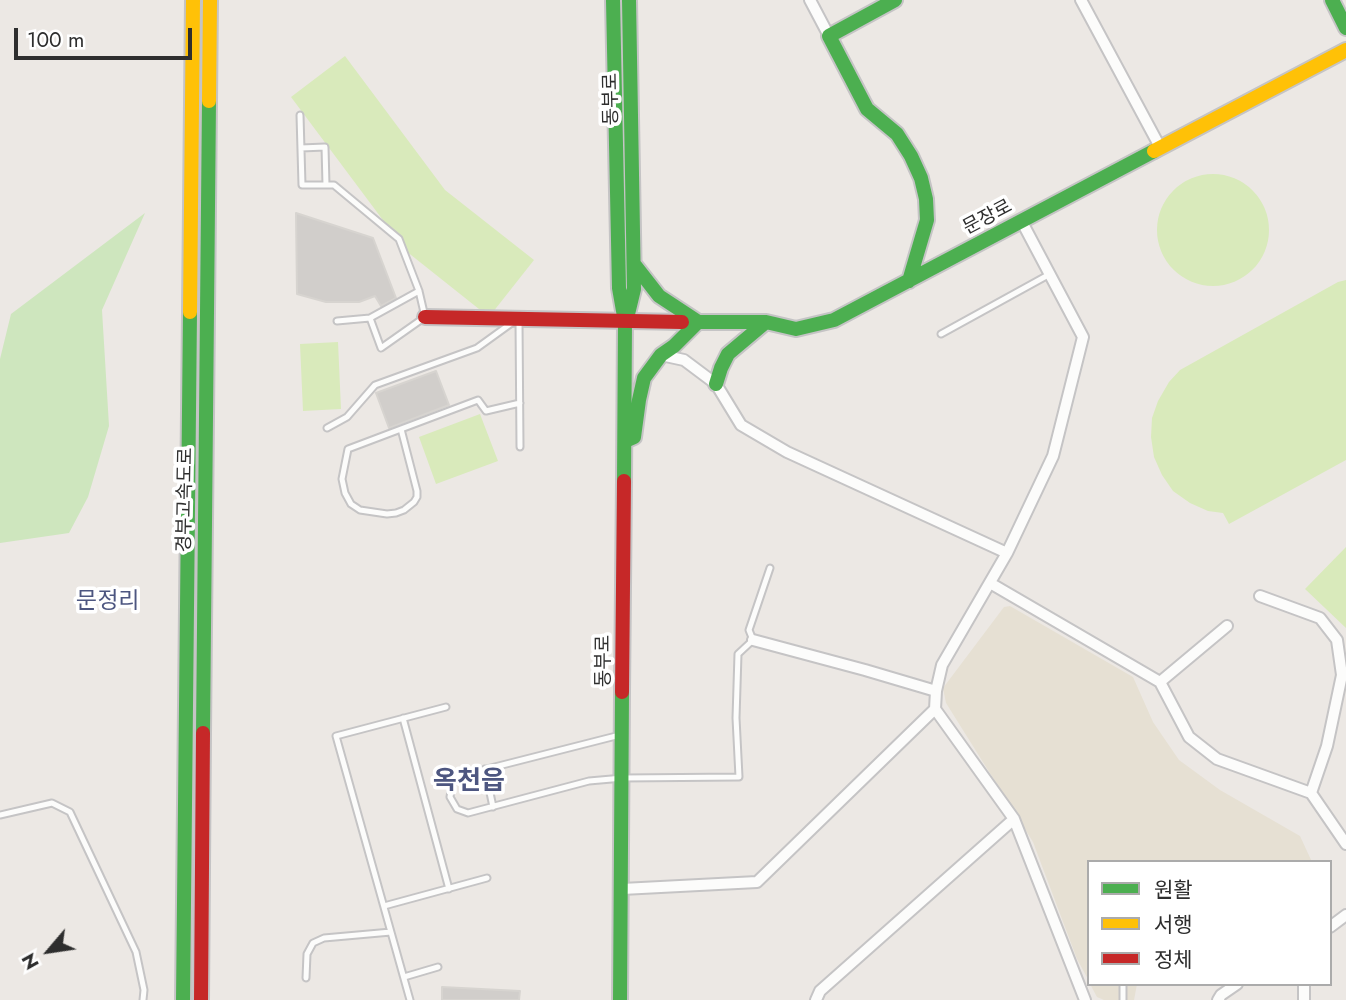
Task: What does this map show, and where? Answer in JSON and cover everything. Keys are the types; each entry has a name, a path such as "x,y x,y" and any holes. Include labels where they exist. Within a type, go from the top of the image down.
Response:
{"main road":[{"name":"경부고속도로","path":"183,994 192,0"},
{"name":"경부고속도로","path":"201,996 210,0"},
{"name":"동부로","path":"613,0 619,288 625,322 620,1000"},
{"name":"동부로","path":"625,322 634,289 629,0"},
{"path":"895,0 829,36 867,109 897,134 921,178 927,220 909,281"},
{"path":"1332,0 1346,28"},
{"name":"문장로","path":"425,317 766,322 796,329 834,320 1346,50"},
{"path":"625,441 634,437 643,378 661,355 698,322 659,296 634,264"},
{"path":"716,384 728,354 766,322"}],"street":[{"path":"810,0 829,36"},
{"path":"1081,0 1160,147"},
{"path":"1022,222 1083,337 1053,456 1007,553 942,665 935,709 1014,819 1085,1000"},
{"path":"661,355 684,360 716,384 741,425 787,452 1007,553"},
{"path":"990,583 1160,682 1189,737 1217,759 1311,793 1346,844"},
{"path":"1260,596 1320,618 1337,640 1342,675 1327,746 1311,793"},
{"path":"1160,682 1227,626"},
{"path":"753,640 936,691"},
{"path":"622,889 757,882 935,709"},
{"path":"816,1000 820,991 1014,819"},
{"path":"1332,926 1346,915"},
{"path":"1218,1000 1234,986"}],"lane":[{"path":"300,115 302,185 334,185 400,239 419,291 425,317 381,348 370,318"},
{"path":"301,148 325,147 326,185"},
{"path":"941,334 1049,274"},
{"path":"337,321 370,318 419,291"},
{"path":"519,318 520,447"},
{"path":"327,428 347,417 375,386 477,348 519,318"},
{"path":"401,429 417,497 404,510 396,513 360,510 351,504 342,479 348,449 401,429 478,400 485,411 520,403"},
{"path":"623,735 465,774 455,780 450,789 451,800 460,811 468,813 589,781 739,777 736,718 738,654 753,640 749,630 769,568"},
{"path":"410,1000 336,736 446,707"},
{"path":"403,718 449,889"},
{"path":"485,769 493,807"},
{"path":"0,815 52,803 70,812 136,952 144,990 143,1000"},
{"path":"384,906 487,878"},
{"path":"306,978 307,954 313,943 324,939 391,932"},
{"path":"404,977 438,967"}],"shaded area":[{"path":"1010,606 1133,677 1153,722 1179,760 1220,790 1300,836 1311,860 1087,860 1087,977 1077,959 1033,842 946,703 943,688 1004,607"},
{"path":"1091,986 1137,986 1134,1000 1104,1000 1097,997"}],"green space":[{"path":"345,56 445,190 534,260 489,317 406,251 291,97"},
{"path":"1213,174 1234,179 1252,191 1264,209 1269,230 1264,251 1252,269 1234,281 1213,286 1192,281 1174,269 1162,251 1157,230 1162,209 1174,191 1192,179"},
{"path":"145,213 102,310 109,426 88,497 69,533 0,543 0,359 11,314"},
{"path":"1346,280 1346,460 1229,524 1223,513 1208,511 1173,491 1154,457 1151,437 1152,418 1169,382 1180,370"},
{"path":"338,342 341,409 303,411 300,344"},
{"path":"480,414 498,461 436,484 419,437"},
{"path":"1346,547 1346,628 1305,589"}],"building":[{"path":"296,213 373,238 396,298 381,306 375,296 359,302 326,302 297,294"},
{"path":"436,371 449,405 389,428 376,393"},
{"path":"442,987 520,991 519,1000 442,1000"}],"traffic: fast":[{"path":"613,0 619,288 625,322 624,481"},
{"path":"627,318 634,289 629,0"},
{"path":"895,0 829,36 867,109 897,134 921,178 927,220 909,281"},
{"path":"1332,0 1346,28"},
{"path":"203,733 209,101"},
{"path":"682,322 766,322 796,329 834,320 1154,151"},
{"path":"634,264 659,296 697,321"},
{"path":"183,1000 190,312"},
{"path":"625,441 634,437 644,378 661,355 698,322"},
{"path":"716,384 728,354 766,322"},
{"path":"620,1000 622,692"}],"traffic: slow":[{"path":"190,312 193,0"},
{"path":"209,101 210,0"},
{"path":"1154,151 1346,50"}],"traffic: jam":[{"path":"425,317 682,322"},
{"path":"622,692 624,481"},
{"path":"201,1000 203,733"}],"district":[{"name":"문정리","path":"108,602"},
{"name":"옥천읍","path":"469,783"}]}
